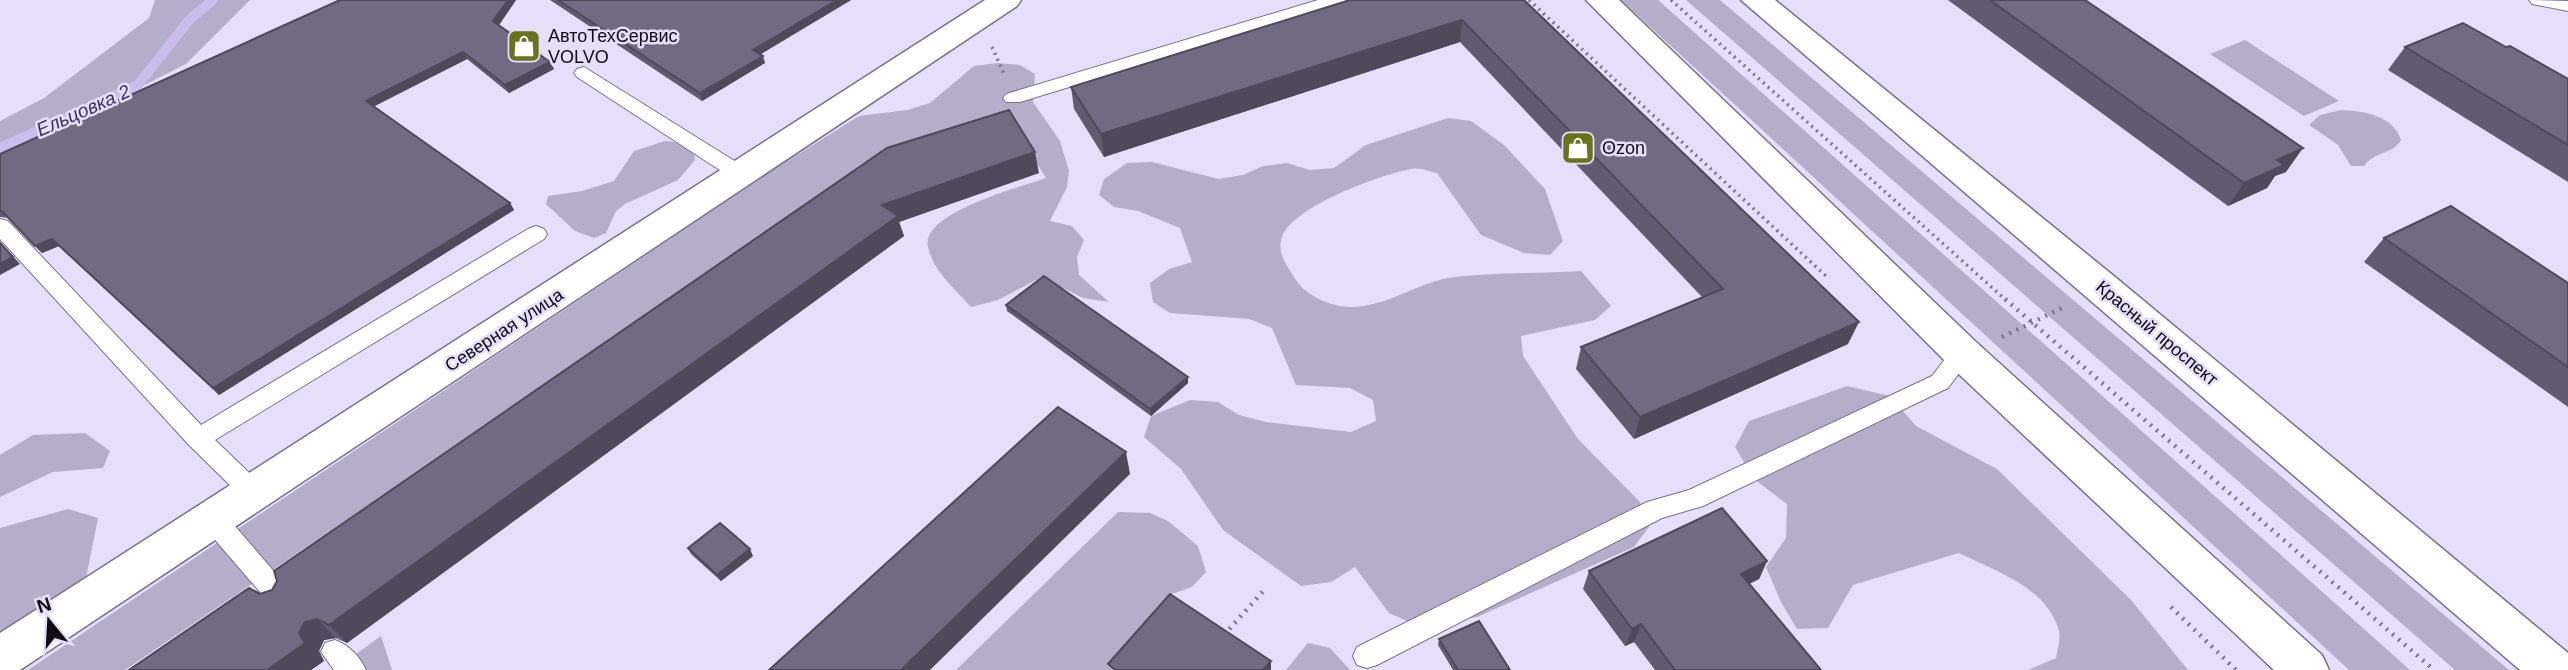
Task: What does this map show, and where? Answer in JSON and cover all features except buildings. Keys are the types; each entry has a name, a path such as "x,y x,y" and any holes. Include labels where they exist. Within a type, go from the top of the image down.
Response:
{"main road":[{"name":"Северная улица","path":"0,658 1006,0"},
{"path":"1601,0 1962,353 2306,670"},
{"name":"Красный проспект","path":"1756,0 2102,286 2554,670"}],"lane":[{"path":"1013,98 1337,0"},
{"path":"2538,0 2568,6"},
{"path":"583,74 742,175"},
{"path":"0,226 198,438 254,493"},
{"path":"198,438 257,405 536,234"},
{"path":"1367,656 1656,509 1694,499 1940,382 1962,353"},
{"path":"213,519 281,598"},
{"path":"2554,670 2568,661"}],"path":[{"path":"1671,0 2034,324 2434,670"},
{"path":"1962,353 2034,324 2102,286"},
{"path":"1221,638 1266,588"}],"shaded area":[{"path":"155,0 250,0 186,64 0,158 0,121 44,98 149,18"},
{"path":"1621,0 1658,0 2410,670 2349,670"},
{"path":"1686,0 1720,0 2509,670 2455,670"},
{"path":"2245,40 2339,101 2304,116 2210,54"},
{"path":"998,63 1020,65 1035,74 1033,102 1060,141 1069,171 1067,187 1050,221 1072,226 1084,240 1077,257 1079,275 1109,302 1083,298 1042,277 998,300 971,307 935,264 928,247 930,235 940,223 975,203 1046,178 1014,126 828,193 125,670 28,670 765,175 859,116 907,110 930,103 974,66"},
{"path":"2341,110 2368,113 2384,120 2397,132 2401,140 2398,145 2368,161 2364,166 2351,166 2338,145 2309,125 2320,115"},
{"path":"1448,118 1471,121 1504,145 1545,189 1563,241 1550,255 1524,253 1481,235 1437,173 1414,169 1359,185 1302,214 1289,225 1282,237 1284,260 1300,286 1313,296 1328,303 1351,307 1376,303 1448,278 1581,271 1611,306 1595,320 1521,336 1523,356 1578,439 1640,502 1649,527 1634,547 1477,617 1416,625 1389,613 1355,567 1331,582 1301,586 1223,530 1181,469 1144,437 1151,416 1190,400 1218,402 1239,415 1266,422 1351,432 1376,421 1373,400 1350,388 1296,385 1272,328 1249,319 1170,313 1153,302 1150,283 1169,269 1192,262 1180,228 1138,211 1114,207 1099,195 1104,179 1127,163 1152,162 1219,179 1243,175 1263,166 1287,163 1310,170 1334,168 1366,145"},
{"path":"665,141 675,142 694,154 695,160 678,180 625,204 616,211 606,233 594,238 575,231 546,204 548,196 582,191 614,181 634,151"},
{"path":"1847,386 1890,396 1916,426 1997,469 2131,600 2188,670 2028,670 2056,658 2059,631 2053,616 2032,592 2018,582 1959,553 1853,585 1828,628 1797,629 1781,602 1766,567 1786,538 1787,504 1754,479 1735,447 1749,421"},
{"path":"85,433 110,451 103,468 53,472 0,497 0,455 33,435"},
{"path":"68,509 98,518 86,578 0,633 0,528"},
{"path":"1118,512 1150,513 1168,521 1198,546 1206,572 1192,587 1172,594 1111,670 956,670"},
{"path":"381,636 392,670 334,670"},
{"path":"1308,643 1330,648 1350,670 1286,670"}],"waterway":[{"name":"Ельцовка 2","path":"0,148 138,85 189,20 213,0"}],"place":[{"name":"АвтоТехСервис VOLVO","path":"524,46"},
{"name":"Ozon","path":"1578,148"}]}
